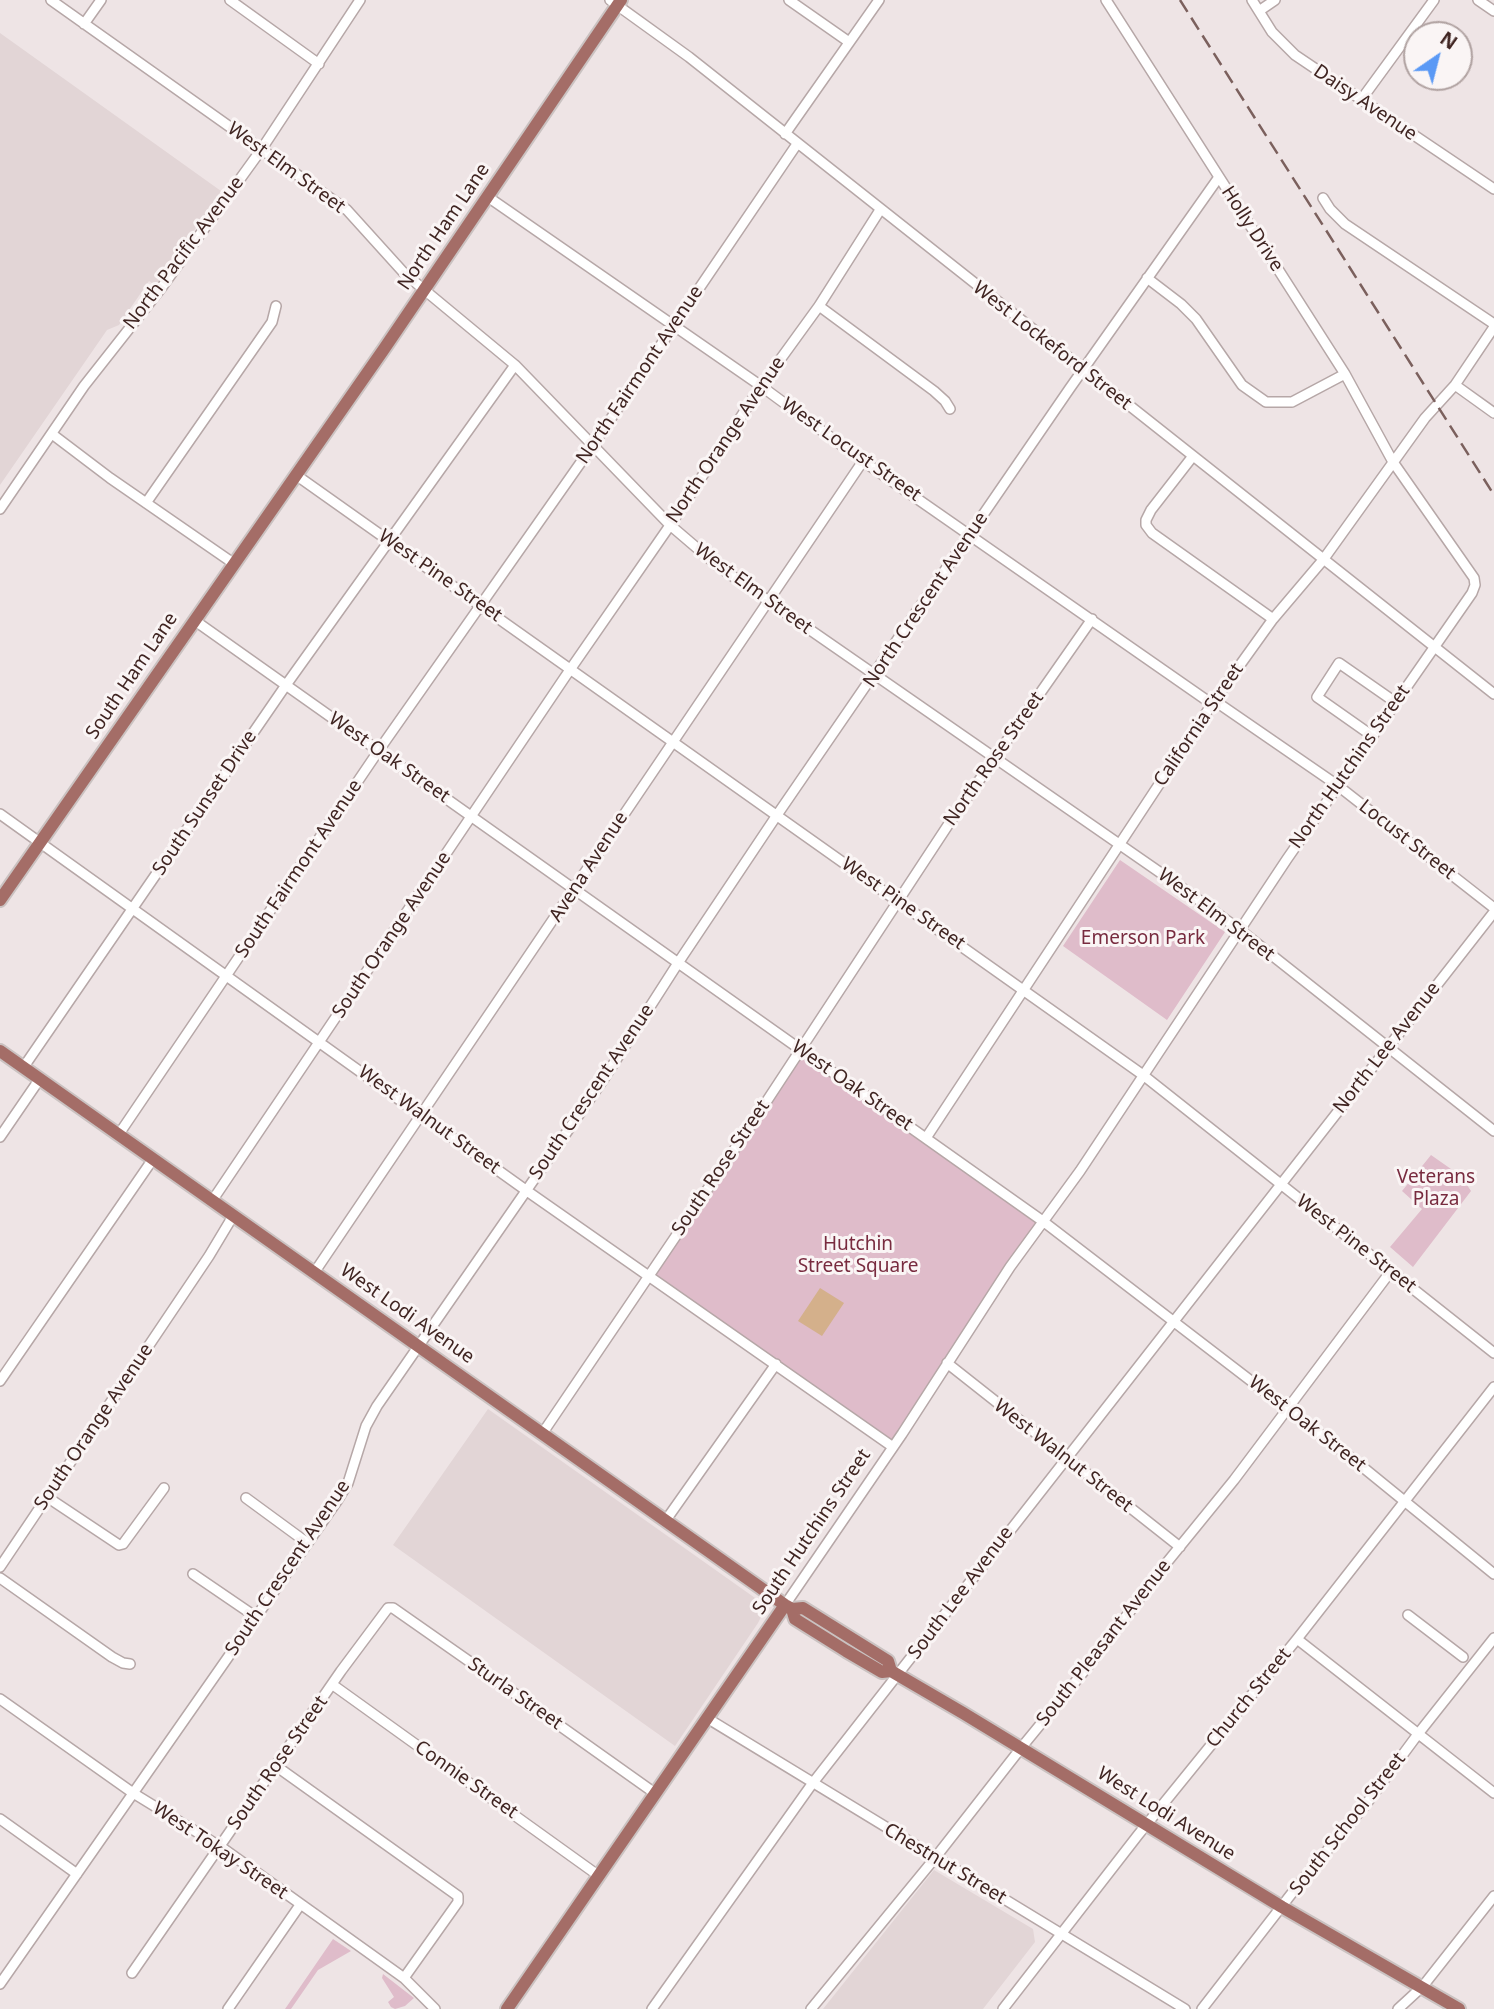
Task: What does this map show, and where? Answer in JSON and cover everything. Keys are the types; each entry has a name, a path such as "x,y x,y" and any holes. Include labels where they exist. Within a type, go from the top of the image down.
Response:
{"main road":[{"name":"North Ham Lane","path":"296,475 488,197 616,2"},
{"name":"South Ham Lane","path":"0,900 296,475"},
{"name":"West Lodi Avenue","path":"0,1051 789,1607 803,1608 888,1661 894,1673 1282,1907 1459,2009"},
{"name":"South Hutchins Street","path":"507,2009 707,1718 789,1607"}],"street":[{"name":"West Elm Street","path":"51,0 346,211 404,273 515,365 670,525 719,566 1240,930 1494,1131"},
{"path":"84,24 101,0"},
{"path":"230,0 319,64"},
{"name":"North Pacific Avenue","path":"0,509 84,386 162,287 261,150 360,0"},
{"path":"789,0 849,42"},
{"path":"785,134 879,0"},
{"name":"Holly Drive","path":"1106,0 1345,374 1393,462"},
{"name":"Daisy Avenue","path":"1252,0 1272,32 1295,55 1494,189"},
{"path":"1259,11 1275,0"},
{"path":"1361,100 1434,0"},
{"path":"1478,0 1494,11"},
{"name":"West Lockeford Street","path":"616,2 1494,694"},
{"name":"North Fairmont Avenue","path":"481,606 797,144"},
{"name":"North Crescent Avenue","path":"769,828 1082,370 1219,177"},
{"name":"West Locust Street","path":"488,197 761,386 863,461 1214,702"},
{"path":"1323,198 1345,223 1494,326"},
{"name":"North Orange Avenue","path":"571,669 761,386 819,306 880,210"},
{"path":"1147,278 1181,303 1196,319 1242,386 1266,402 1292,402 1345,374"},
{"path":"146,503 272,322 276,306"},
{"path":"819,306 934,391 950,409"},
{"name":"California Street","path":"926,1138 1214,702 1273,619 1323,560 1425,418 1455,384 1494,326"},
{"name":"South Sunset Drive","path":"23,1068 286,685 515,365"},
{"path":"1455,384 1494,412"},
{"path":"51,434 233,563"},
{"path":"1193,456 1151,510 1146,525 1152,533 1273,619"},
{"name":"Avena Avenue","path":"314,1273 863,461"},
{"name":"North Hutchins Street","path":"1143,1075 1371,735 1472,593 1474,578 1393,462"},
{"name":"West Pine Street","path":"296,475 1143,1075 1494,1353"},
{"name":"South Fairmont Avenue","path":"119,1135 379,750 481,606"},
{"name":"North Rose Street","path":"900,901 950,822 1092,619"},
{"name":"West Oak Street","path":"194,620 1044,1222 1354,1460 1494,1574"},
{"path":"1371,735 1317,697 1339,663 1395,702"},
{"name":"South Orange Avenue","path":"212,1201 571,669"},
{"name":"Locust Street","path":"1214,702 1337,785 1494,910"},
{"name":"West Walnut Street","path":"0,814 321,1041 527,1191 893,1447"},
{"name":"South Crescent Avenue","path":"0,1984 348,1483 366,1426 375,1410 605,1077 769,828"},
{"name":"South Rose Street","path":"542,1434 900,901"},
{"name":"North Lee Avenue","path":"1280,1184 1494,910"},
{"name":"South Hutchins Street","path":"789,1607 1010,1267 1044,1222 1143,1075"},
{"path":"0,1137 39,1080"},
{"path":"0,1381 153,1159"},
{"name":"South Lee Avenue","path":"652,2009 894,1673 1280,1184"},
{"name":"South Orange Avenue","path":"0,1567 209,1256 233,1216"},
{"name":"South Pleasant Avenue","path":"811,2009 936,1858 1094,1659 1391,1271"},
{"name":"West Walnut Street","path":"947,1363 1180,1547"},
{"path":"666,1520 776,1364"},
{"name":"Church Street","path":"1003,2009 1494,1387"},
{"path":"47,1497 118,1545 123,1544 164,1489"},
{"path":"246,1498 306,1542"},
{"path":"193,1574 256,1617"},
{"path":"0,1578 112,1657 124,1664 130,1664"},
{"name":"Sturla Street","path":"376,1622 388,1608 393,1608 656,1794"},
{"path":"1408,1615 1463,1657"},
{"name":"South Rose Street","path":"132,1973 376,1622"},
{"name":"South School Street","path":"1202,2009 1367,1803 1494,1638"},
{"path":"1297,1639 1494,1793"},
{"name":"Connie Street","path":"333,1685 599,1876"},
{"name":"West Tokay Street","path":"0,1699 133,1793 221,1847 404,1978 435,2009"},
{"name":"Chestnut Street","path":"707,1718 1185,2009"},
{"path":"276,1766 458,1896 458,1902 404,1978"},
{"path":"0,1819 77,1874"},
{"path":"1398,2009 1423,1986 1494,1896"},
{"path":"228,2009 300,1905"}],"shaded area":[{"path":"0,33 221,191 156,286 149,281 119,325 107,330 0,485"},
{"path":"820,1288 844,1303 822,1336 798,1321"},
{"path":"488,1409 765,1605 758,1623 675,1746 393,1545"},
{"path":"934,1870 1033,1929 1035,1942 983,2009 823,2009"}],"green space":[{"name":"Emerson Park","path":"1120,860 1225,932 1167,1020 1063,946"},
{"name":"Hutchin Street Square","path":"800,1050 1044,1222 893,1447 650,1275"},
{"name":"Veterans Plaza","path":"1431,1155 1461,1176 1471,1191 1413,1267 1390,1247 1422,1209 1402,1191"},
{"path":"333,1939 351,1951 318,1970 291,2009 285,2009"},
{"path":"383,1974 414,1998 405,2006 395,2009 391,2007 388,2002 394,1997 382,1978"}],"railway":[{"path":"1180,0 1494,495"}]}
